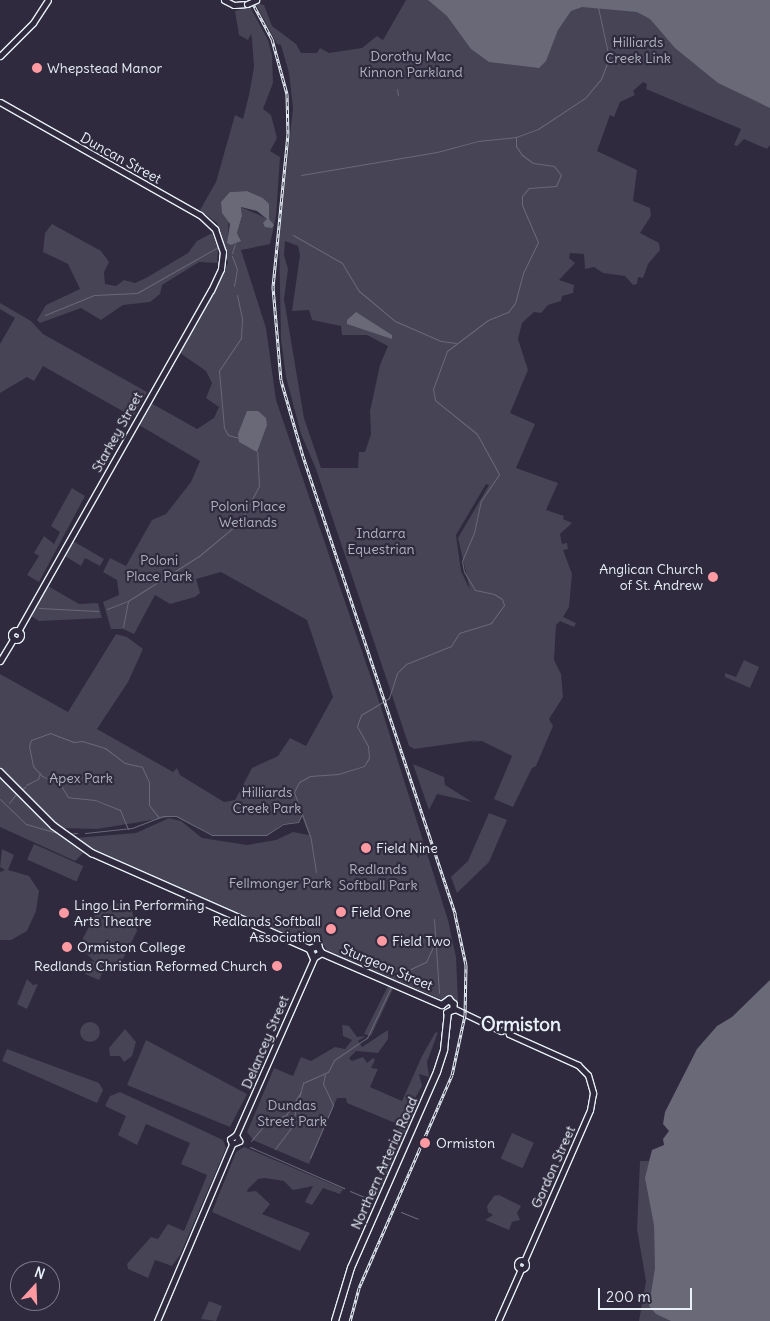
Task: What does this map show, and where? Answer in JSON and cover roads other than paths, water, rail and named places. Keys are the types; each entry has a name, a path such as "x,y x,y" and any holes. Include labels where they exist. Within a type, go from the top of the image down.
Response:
{"main road":[{"path":"0,772 54,826 72,840 128,870 130,875 134,873 310,949 314,958 322,953"},
{"name":"Sturgeon Street","path":"310,949 318,946 322,953 442,1004 448,1013"},
{"name":"Sturgeon Street","path":"442,1004 450,1001 454,1009"},
{"path":"448,1013 454,1009"},
{"name":"Northern Arterial Road","path":"335,1321 351,1268 437,1072 444,1050 448,1013"}],"street":[{"path":"0,56 33,23 48,0"},
{"path":"224,0 234,5 247,4 256,0"},
{"name":"Duncan Street","path":"0,102 200,215 215,229 221,242"},
{"name":"Starkey Street","path":"0,662 13,639 21,637 18,630 211,290 222,263 221,242"},
{"name":"Delancey Street","path":"157,1321 232,1144 230,1137 236,1135 314,958"},
{"name":"Sturgeon Street","path":"454,1009 501,1031 503,1036 508,1034 572,1061 590,1079"},
{"name":"Gordon Street","path":"498,1321 521,1269 518,1263 524,1261 590,1110 593,1094 590,1079"}],"water":[{"path":"428,0 770,0 770,108 718,83 675,48 650,19 637,12 582,7 571,11 558,30 546,61 539,68 489,62 471,49 447,16"},
{"path":"247,191 263,198 269,204 269,219 274,225 272,228 265,227 263,223 267,219 257,211 241,207 242,216 237,233 241,241 231,245 227,243 230,224 222,213 221,202 230,192"},
{"path":"356,312 392,335 392,339 347,324 347,320"},
{"path":"247,411 258,411 266,418 267,425 257,452 239,442 238,434"},
{"path":"770,980 770,1321 671,1321 656,1314 649,1306 655,1268 654,1225 645,1178 652,1150 664,1145 663,1139 669,1131 663,1124 665,1112 697,1049 717,1026 732,1017"}],"waterway":[{"path":"316,872 310,836 294,792 299,782 310,776 338,774 364,766 369,758 368,746 357,726 361,715 389,698 397,673 406,664 451,646 459,633 491,623 504,605 502,599 494,594 475,590 464,572 462,561 474,533 481,501 499,474 477,434 435,400 433,389 447,351 488,320 508,312 515,303 523,273 538,242 522,205 522,196 529,188 556,186 561,175 554,166 533,163 522,155 516,146 516,137 538,129 585,98 601,79 609,58 598,7"},
{"path":"397,89 398,95"},
{"path":"301,175 437,152 478,141 516,137"},
{"path":"293,235 342,263 359,291 395,321 441,341 456,343"},
{"path":"232,253 235,244"},
{"path":"45,315 94,295 137,293 218,247"},
{"path":"232,256 237,269 234,286"},
{"path":"237,295 242,319 241,338 219,371 224,428 228,435 239,438"},
{"path":"107,609 128,601 199,556 240,522 259,486 257,452"},
{"path":"123,627 128,601"},
{"path":"39,608 98,611"},
{"path":"128,829 120,810 95,800 68,797 60,784 42,776 33,766 29,746 31,740 50,733 74,742 82,741 105,748 125,763 142,767 149,782 149,805 159,818"},
{"path":"26,785 38,779 40,773"},
{"path":"9,803 16,794"},
{"path":"0,799 26,824 62,834"},
{"path":"85,833 132,828 164,816 176,816 212,835 266,835 283,824 298,822 301,816"},
{"path":"68,834 77,833"},
{"path":"434,919 439,993"},
{"path":"400,974 426,962 435,943"},
{"path":"275,1149 291,1128 303,1083 328,1072 334,1060 367,1038 391,987"},
{"path":"310,1158 333,1105 323,1084 325,1074"},
{"path":"251,1141 266,1123 286,1115 301,1092"},
{"path":"250,1147 344,1188"},
{"path":"350,1191 371,1200"},
{"path":"401,1212 418,1219"}],"railway":[{"path":"251,0 272,39 287,94 288,134 273,287 281,380 303,456 455,914 466,965 465,1015 452,1075 359,1288 350,1321"}],"place":[{"name":"Whepstead Manor","path":"37,68"},
{"name":"Anglican Church of St. Andrew","path":"713,577"},
{"name":"Field Nine","path":"366,848"},
{"name":"Field One","path":"341,912"},
{"name":"Lingo Lin Performing Arts Theatre","path":"64,913"},
{"name":"Redlands Softball Association","path":"331,929"},
{"name":"Field Two","path":"382,941"},
{"name":"Ormiston College","path":"67,947"},
{"name":"Redlands Christian Reformed Church","path":"277,966"},
{"name":"Ormiston","path":"425,1143"}],"district":[{"name":"Ormiston","path":"521,1025"}],"park label":[{"name":"Hilliards Creek Link","path":"638,50"},
{"name":"Dorothy Mac Kinnon Parkland","path":"411,64"},
{"name":"Poloni Place Wetlands","path":"248,514"},
{"name":"Indarra Equestrian","path":"381,542"},
{"name":"Poloni Place Park","path":"159,568"},
{"name":"Apex Park","path":"81,778"},
{"name":"Hilliards Creek Park","path":"267,800"},
{"name":"Redlands Softball Park","path":"378,878"},
{"name":"Fellmonger Park","path":"280,883"},
{"name":"Dundas Street Park","path":"292,1114"}]}
